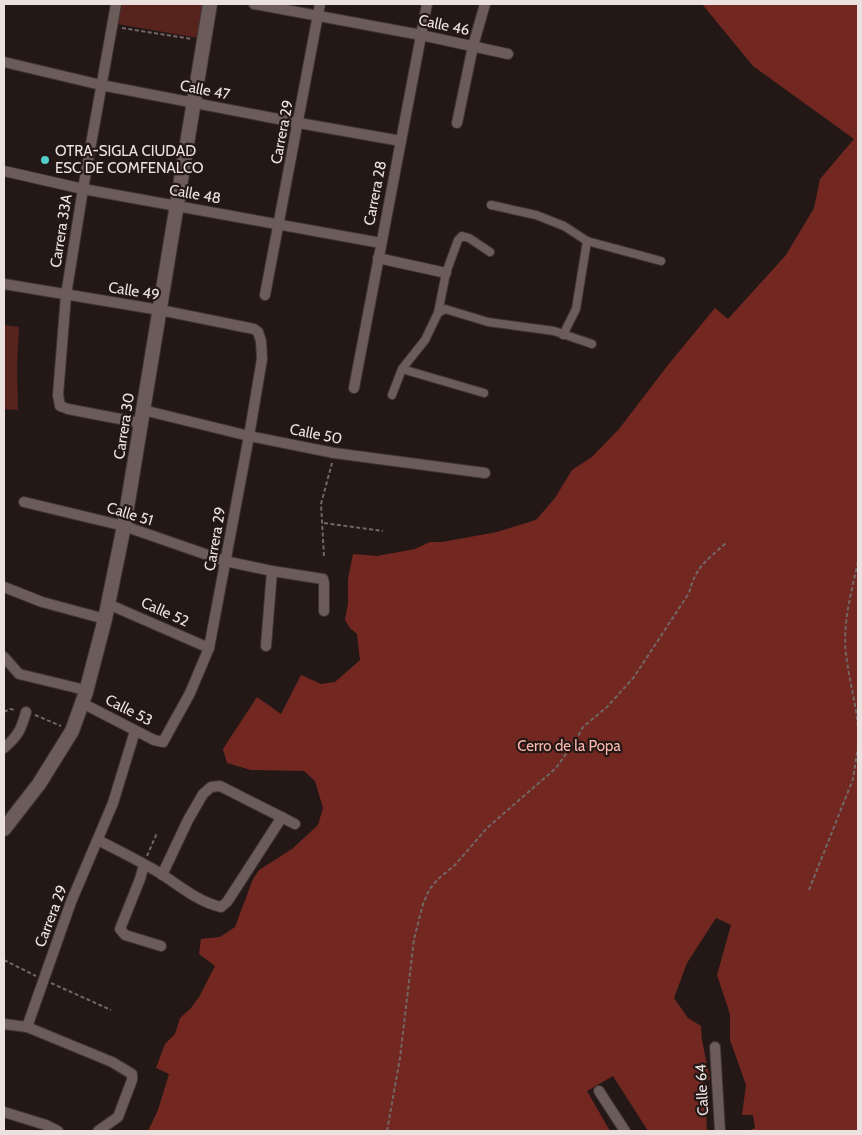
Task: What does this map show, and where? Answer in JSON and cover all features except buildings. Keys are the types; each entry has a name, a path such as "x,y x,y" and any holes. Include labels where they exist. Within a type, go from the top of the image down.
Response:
{"street":[{"name":"Carrera 33A","path":"60,406 58,395 66,295 116,4"},
{"name":"Carrera 30","path":"4,829 39,784 72,731 84,697 105,619 124,526 210,4"},
{"name":"Calle 46","path":"254,4 421,35 508,54"},
{"name":"Carrera 29","path":"265,295 320,4"},
{"name":"Carrera 28","path":"354,388 427,4"},
{"path":"457,123 484,4"},
{"name":"Calle 47","path":"4,62 194,103 401,141"},
{"name":"Calle 48","path":"4,171 83,189 381,243"},
{"path":"491,206 536,215 564,226 587,240 662,261"},
{"path":"392,395 402,369 425,340 438,313 446,273 458,240 462,236 469,238 490,252"},
{"path":"563,335 576,309 587,240"},
{"path":"378,258 446,273"},
{"name":"Calle 49","path":"4,284 160,310 254,329 258,332"},
{"path":"438,313 445,310 488,322 554,331 592,344"},
{"name":"Carrera 29","path":"163,742 190,693 209,648 262,359 261,341 258,332"},
{"path":"402,369 484,393"},
{"name":"Calle 50","path":"60,406 142,416 334,453 485,473"},
{"name":"Calle 51","path":"24,502 124,526 225,561 322,579 324,583 324,611"},
{"path":"266,646 272,571"},
{"path":"4,587 42,602 105,619"},
{"name":"Calle 52","path":"108,604 209,648"},
{"name":"Calle 53","path":"4,657 19,674 77,688 84,697 135,731 163,742"},
{"path":"4,748 21,730 26,712"},
{"name":"Carrera 29","path":"26,1028 71,902 113,803 135,731"},
{"path":"162,875 188,820 203,794 211,787 220,786 295,824"},
{"path":"98,840 162,875 211,905 220,907 227,902 282,817"},
{"path":"144,865 120,929 126,936 161,946"},
{"path":"4,1024 26,1028 112,1062 132,1074 132,1080 118,1117 98,1131"},
{"name":"Calle 64","path":"714,1047 720,1131"},
{"path":"599,1091 625,1131"},
{"path":"4,1112 46,1125 58,1131"}],"path":[{"path":"112,26 204,41"},
{"path":"324,556 321,504 334,453"},
{"path":"323,523 383,531"},
{"path":"387,1131 400,1058 414,939 423,904 429,890 438,879 455,865 487,828 556,768 583,727 608,707 634,677 689,593 693,578 698,569 726,543"},
{"path":"858,562 849,601 846,629 846,660 857,710 858,730"},
{"path":"4,712 10,709 26,712 72,731"},
{"path":"808,890 853,779 858,747"},
{"path":"144,865 157,832"},
{"path":"4,960 111,1010"}],"shaded area":[{"path":"121,4 204,4 199,38 117,24"},
{"path":"4,325 19,327 17,366 18,410 4,409"}],"green space":[{"name":"Cerro de la Popa","path":"702,4 858,4 858,1131 748,1131 755,1128 753,1115 742,1115 746,1085 730,1040 730,1014 717,975 731,925 716,918 687,963 674,998 688,1018 701,1026 710,1080 704,1081 707,1131 648,1131 613,1076 587,1091 610,1131 148,1131 158,1110 169,1074 156,1068 165,1044 175,1034 180,1018 199,997 215,966 199,954 201,939 220,937 235,927 253,879 259,870 292,849 318,825 323,808 315,781 304,771 251,770 227,763 223,749 257,697 281,714 301,675 321,684 335,682 360,660 357,634 345,620 348,603 348,579 353,554 377,556 415,549 430,542 442,542 497,532 536,520 555,498 572,470 592,457 619,429 715,308 728,319 786,255 814,208 820,179 854,139 753,66"}],"place":[{"name":"OTRA-SIGLA CIUDAD ESC DE COMFENALCO","path":"45,160"}]}
